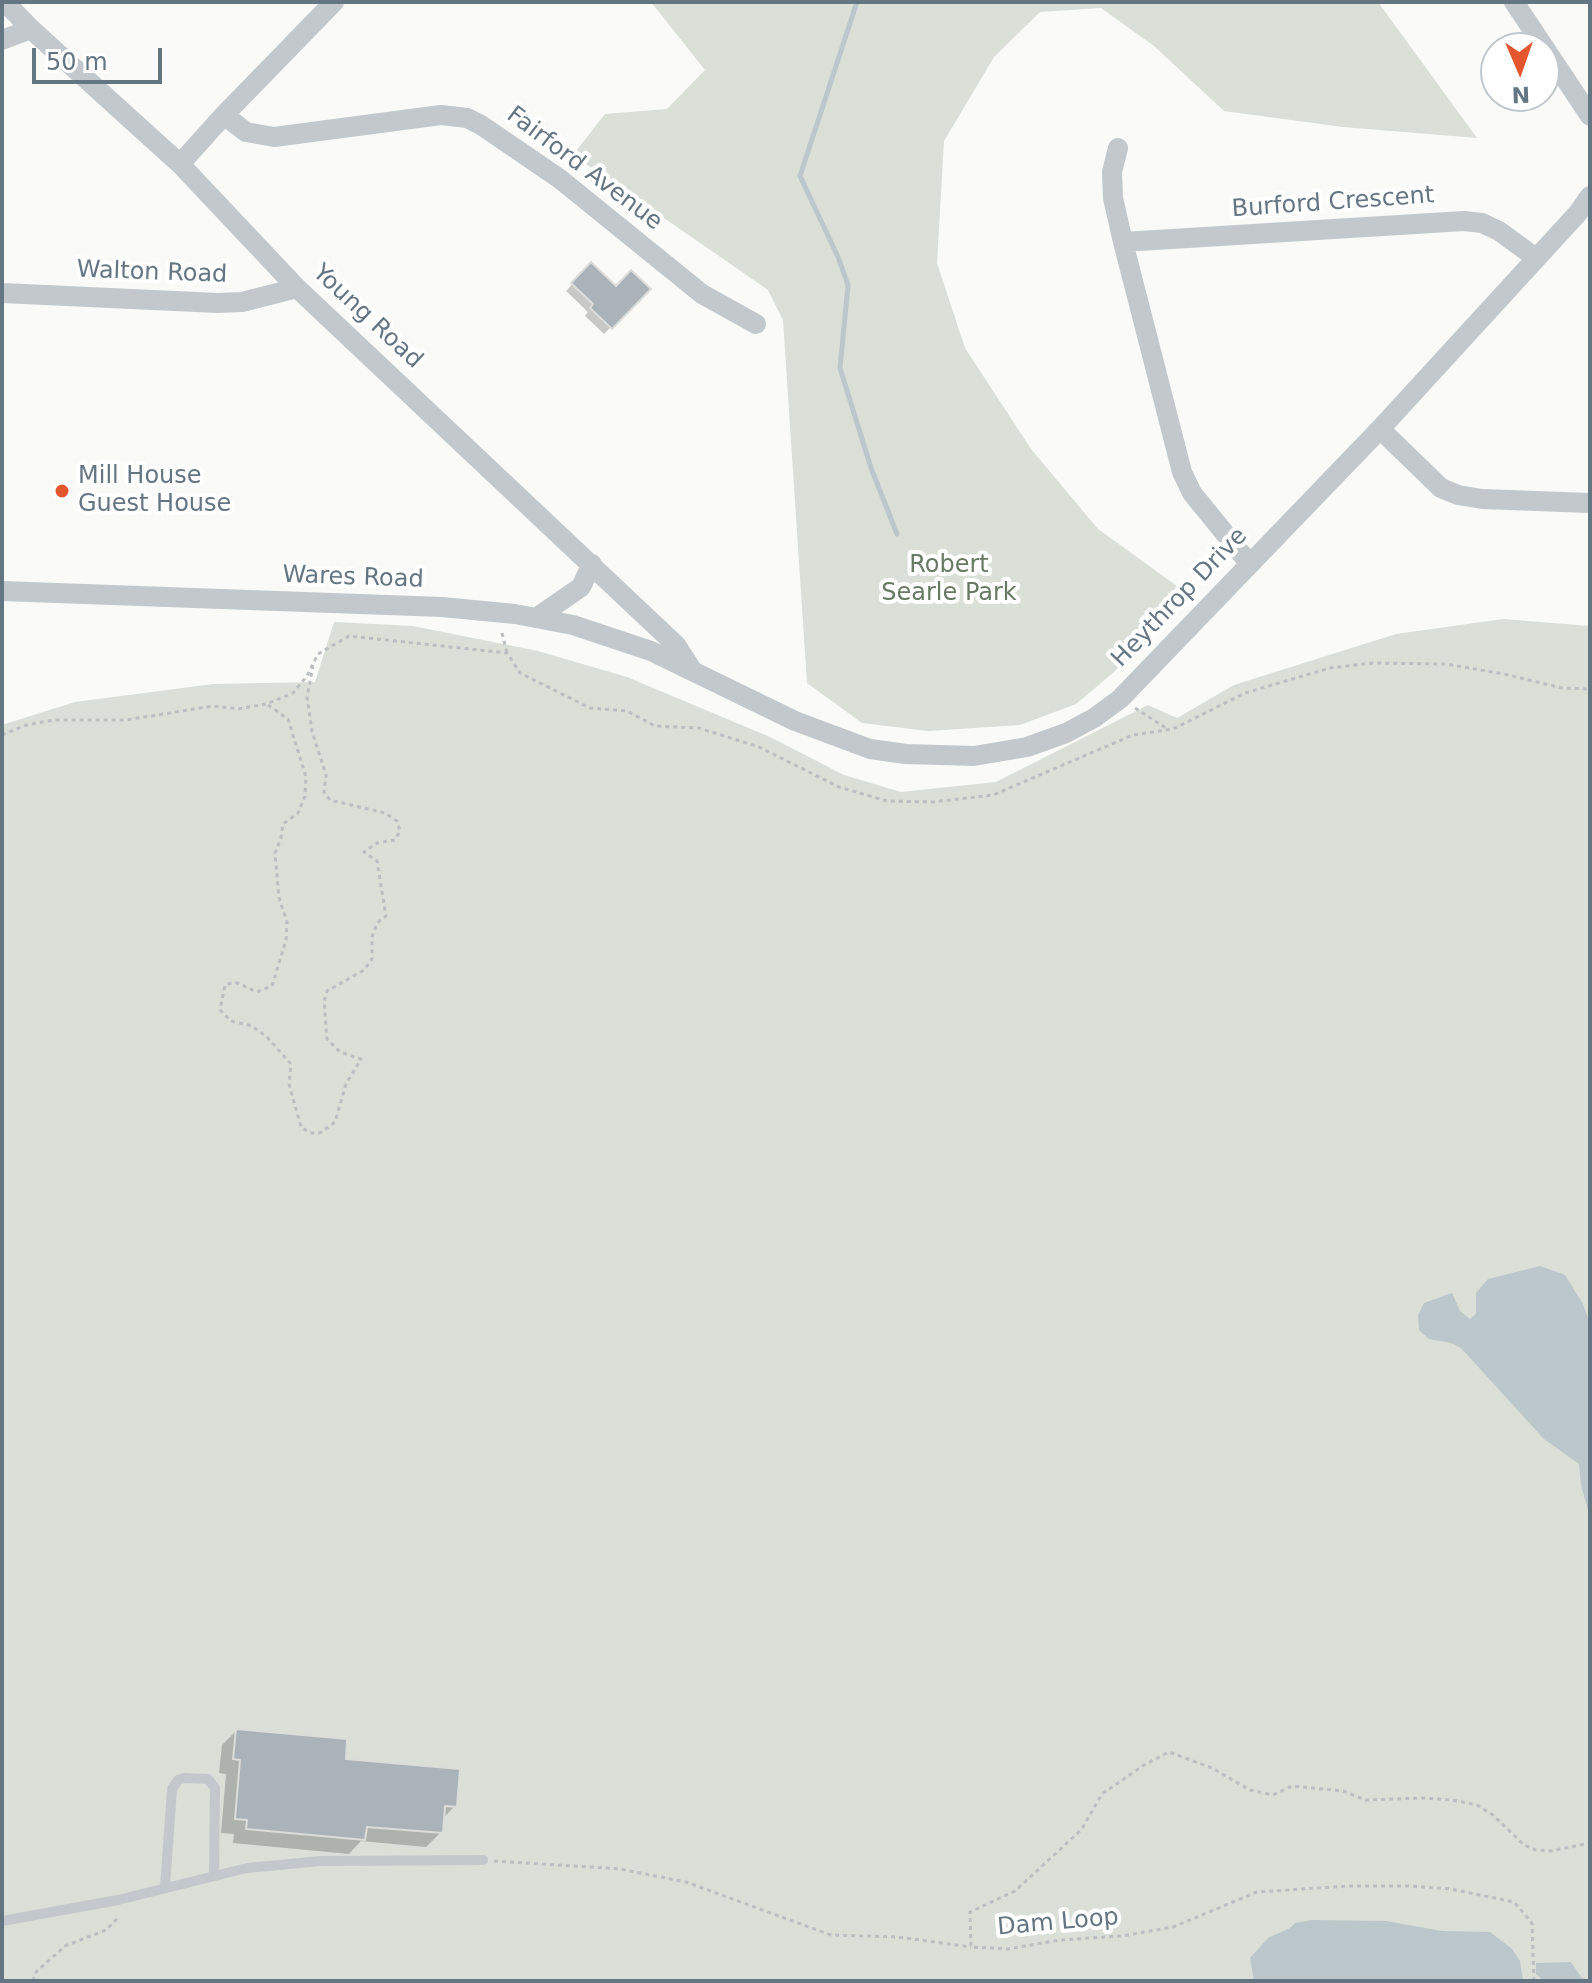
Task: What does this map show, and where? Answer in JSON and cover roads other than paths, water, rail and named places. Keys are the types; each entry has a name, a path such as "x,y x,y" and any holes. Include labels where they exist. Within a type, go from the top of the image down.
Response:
{"street":[{"name":"Young Road","path":"5,2 180,164 297,288 676,645 692,670"},
{"path":"180,164 334,2"},
{"path":"1514,2 1590,116"},
{"path":"2,40 31,29"},
{"name":"Fairford Avenue","path":"224,115 246,132 274,137 420,117 441,115 467,118 560,179 702,294 756,324"},
{"path":"1118,148 1112,172 1113,198 1182,472 1192,493 1249,563"},
{"name":"Heythrop Drive","path":"692,670 795,721 870,749 906,754 974,756 1027,747 1066,733 1120,699 1380,429 1536,258 1586,211"},
{"name":"Burford Crescent","path":"1123,242 1464,221 1482,223 1499,231 1536,258"},
{"name":"Walton Road","path":"2,293 218,303 242,302 297,288"},
{"path":"1380,429 1441,488 1458,495 1482,499 1590,503"},
{"path":"536,618 581,587 592,564"},
{"name":"Wares Road","path":"2,591 484,610 536,618 614,638 692,670"}],"lane":[{"path":"165,1887 172,1789 178,1780 184,1778 208,1779 215,1788 214,1875"},
{"path":"2,1921 118,1900 247,1868 321,1861 483,1860"}],"waterway":[{"path":"857,2 800,176 848,285 840,368 871,468 897,534"}],"place":[{"name":"Mill House Guest House","path":"62,491"}],"park label":[{"name":"Robert Searle Park","path":"949,580"}]}
